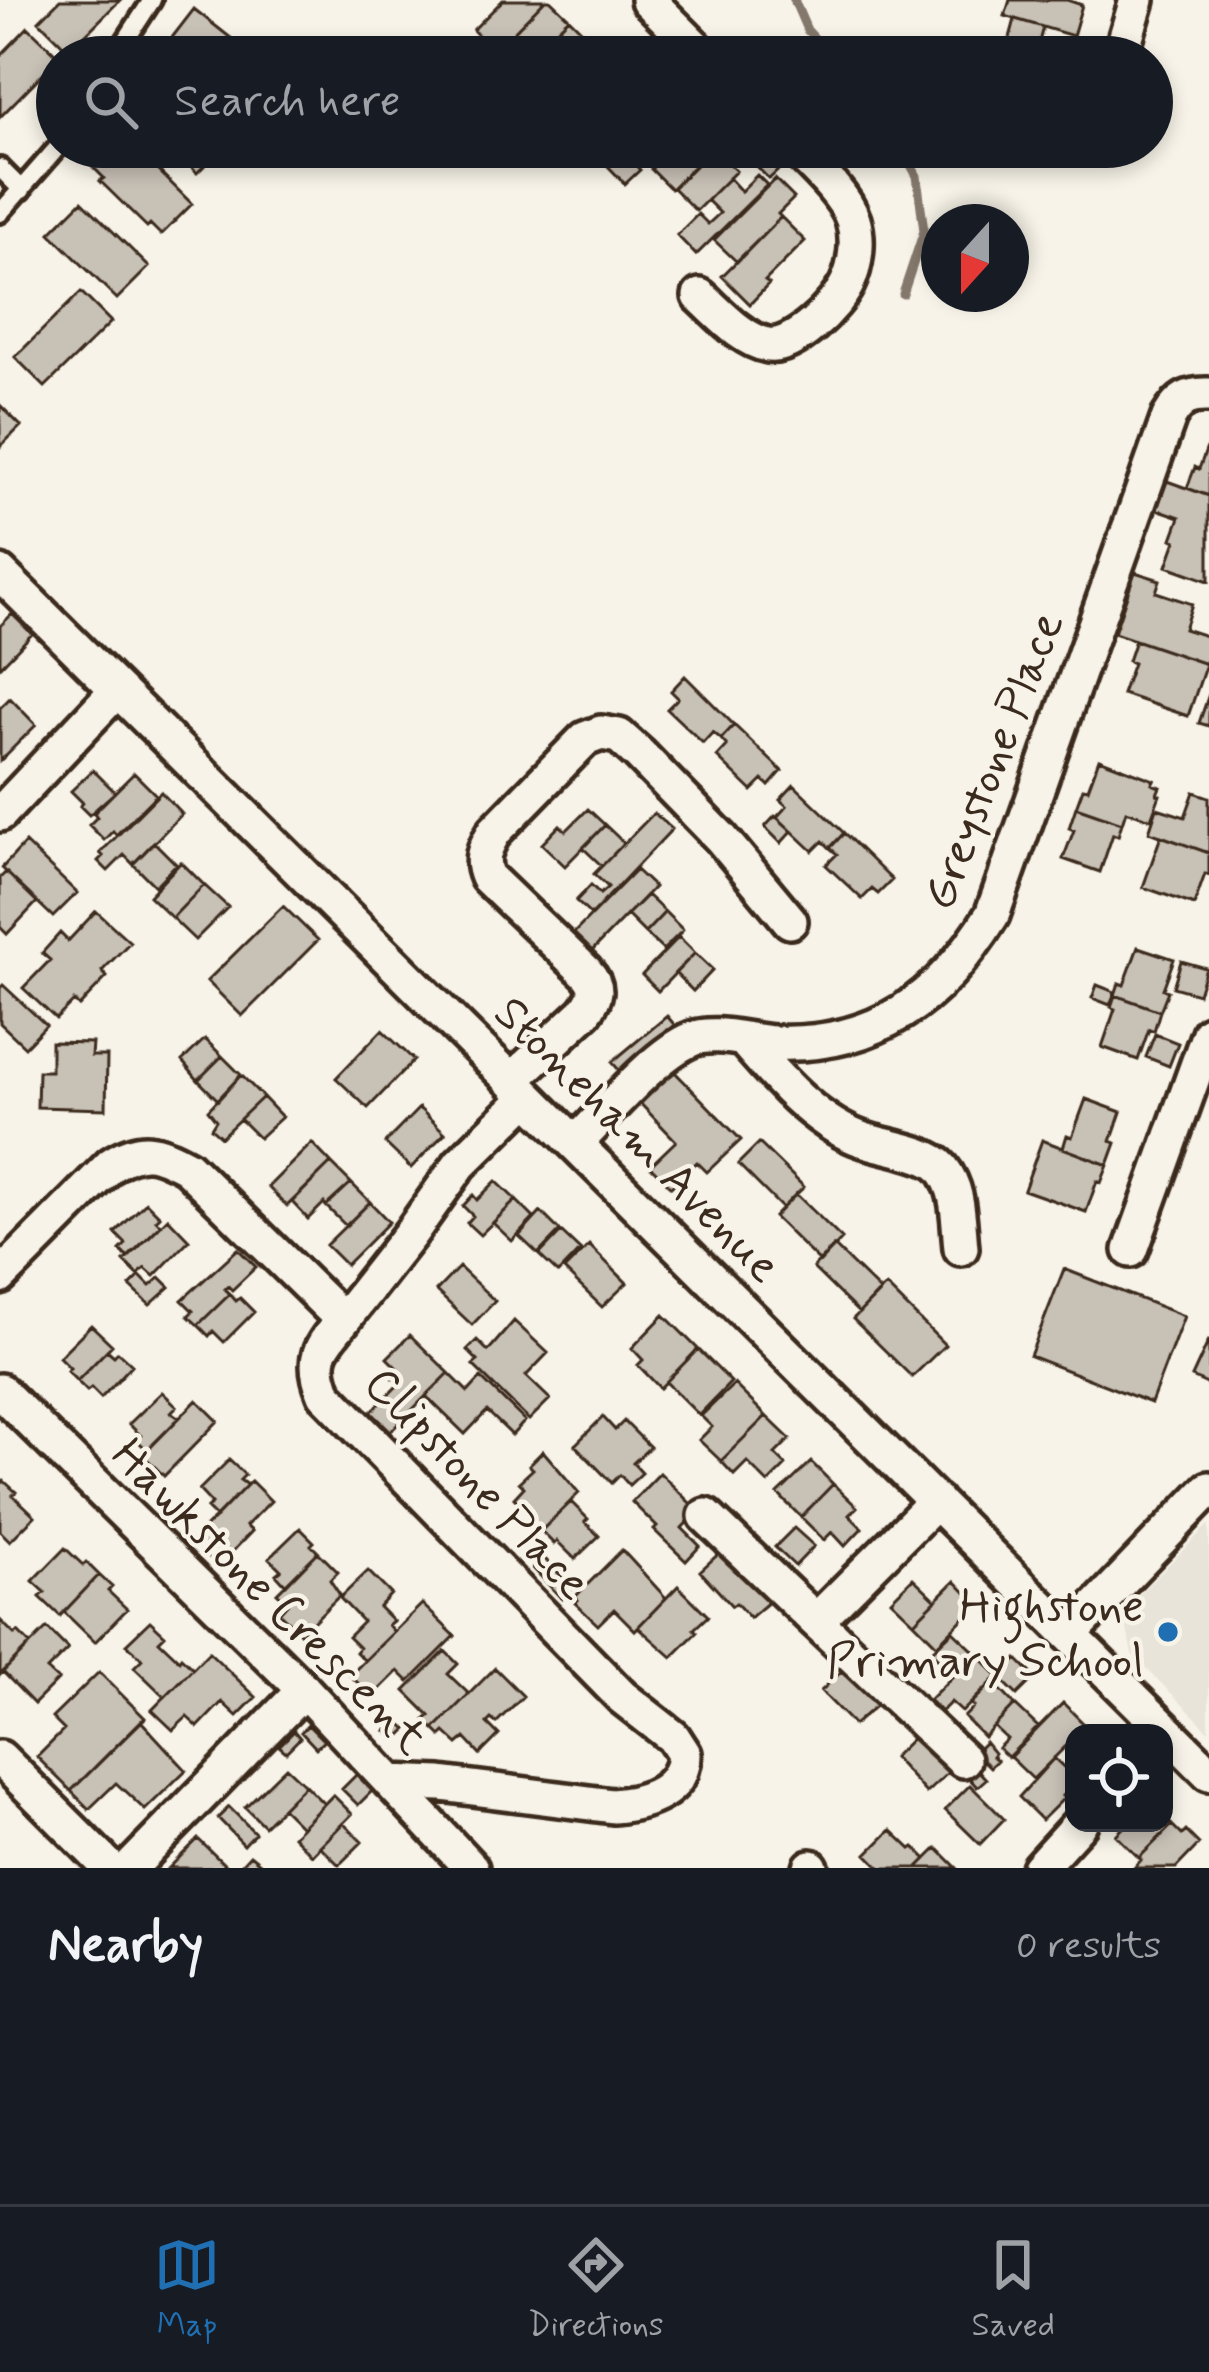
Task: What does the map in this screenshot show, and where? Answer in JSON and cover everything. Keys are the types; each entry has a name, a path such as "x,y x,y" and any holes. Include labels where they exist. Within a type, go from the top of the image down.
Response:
{"street":[{"path":"648,0 684,36"},
{"path":"1126,36 1137,0"},
{"path":"700,296 749,338 775,346 790,342 833,304 848,283 857,247 853,217 815,168"},
{"name":"Greystone Place","path":"576,1143 678,1046 704,1036 781,1043 835,1039 872,1029 901,1015 976,941 992,915 1169,417 1185,398 1209,395"},
{"name":"Stoneham Avenue","path":"0,573 1070,1634 1155,1724"},
{"path":"0,814 117,690"},
{"path":"0,1277 111,1165 147,1151 187,1167 343,1320 460,1164 594,1000 596,988 586,972 487,877 482,860 495,831 585,740 601,733 619,736 721,838 790,921"},
{"path":"1132,1250 1209,1033"},
{"path":"746,1041 770,1071 830,1124 904,1153 928,1156 943,1169 955,1191 961,1248"},
{"name":"Clipstone Place","path":"343,1320 316,1358 325,1394 622,1697 673,1737 684,1754 680,1777 653,1797 613,1806 440,1784 390,1783"},
{"name":"Hawkstone Crescent","path":"0,1391 304,1690 471,1868"},
{"path":"1070,1634 1209,1489"},
{"path":"816,1621 936,1501"},
{"path":"706,1516 963,1760"},
{"path":"130,1868 304,1690"},
{"name":"Stoneham Avenue","path":"1173,1742 1209,1773"},
{"path":"0,1759 110,1868"},
{"path":"1039,1868 1071,1832"}],"lane":[{"path":"129,36 152,0"},
{"path":"0,168 22,190"},
{"path":"0,213 40,168"}],"shaded area":[{"name":"Highstone Primary School","path":"1209,1524 1209,1731 1132,1654 1123,1610"}],"building":[{"path":"60,0 120,0 84,36 54,36 39,21"},
{"path":"503,0 545,0 510,36 479,36 473,30"},
{"path":"545,0 569,18 551,36 510,36"},
{"path":"1010,0 1067,0 1082,5 1073,36 1005,16"},
{"path":"194,9 228,36 173,36"},
{"path":"569,18 587,36 550,36"},
{"path":"1015,19 1043,27 1041,36 1010,36"},
{"path":"28,27 37,36 36,80 0,117 0,56"},
{"path":"94,168 156,168 192,204 161,235 100,181 104,178"},
{"path":"610,168 638,168 625,184"},
{"path":"652,168 692,168 671,189"},
{"path":"693,168 736,171 696,211 673,188"},
{"path":"758,168 781,168 769,179"},
{"path":"757,175 767,185 696,255 677,235 698,214 708,224 720,213 707,200 729,178 741,191"},
{"path":"775,179 794,198 737,262 714,240"},
{"path":"82,201 149,267 117,299 50,233"},
{"path":"781,217 805,241 765,281 769,284 750,304 722,276"},
{"path":"81,292 111,322 45,387 15,357"},
{"path":"0,405 21,426 0,447"},
{"path":"1209,442 1209,496 1187,488"},
{"path":"1167,481 1209,496 1209,581 1167,566 1180,517 1157,509"},
{"path":"1135,572 1160,580 1156,592 1192,604 1184,629 1209,637 1206,664 1114,633"},
{"path":"12,614 32,634 0,667 0,626"},
{"path":"1135,640 1206,664 1188,716 1122,694"},
{"path":"685,676 734,725 721,739 713,732 703,743 667,709 678,698 671,691"},
{"path":"1209,694 1209,726 1199,723"},
{"path":"10,698 36,725 0,761 0,708"},
{"path":"734,725 782,771 769,786 763,780 752,791 717,757 727,746 721,739"},
{"path":"1099,759 1154,780 1160,795 1151,819 1126,811 1122,823 1076,807"},
{"path":"93,770 115,792 89,815 71,791"},
{"path":"134,773 156,795 116,835 113,831 104,840 89,825 97,817 94,813"},
{"path":"794,785 844,833 830,848 823,841 813,851 777,817 787,806 780,800"},
{"path":"161,792 182,814 133,864 124,855 108,871 98,861 103,856 100,853"},
{"path":"1194,792 1209,797 1209,853 1149,832 1157,808 1185,817"},
{"path":"1076,807 1122,823 1118,836 1113,834 1100,872 1063,859 1074,830 1069,828"},
{"path":"588,809 605,825 565,866 542,844 560,825 566,831"},
{"path":"654,813 672,829 591,915 576,901 591,885 600,894 608,887 594,874"},
{"path":"775,816 792,831 781,843 765,827"},
{"path":"605,825 624,843 602,866 583,848"},
{"path":"844,833 892,880 878,894 872,889 862,899 826,865 837,854 830,848"},
{"path":"1161,836 1209,853 1209,875 1205,874 1194,905 1143,887"},
{"path":"154,842 176,864 155,886 133,864"},
{"path":"25,843 77,893 53,917 2,868"},
{"path":"181,862 204,885 172,918 149,896"},
{"path":"636,870 654,887 590,953 572,935"},
{"path":"6,872 37,902 7,934 0,927 0,878"},
{"path":"204,885 228,907 195,940 172,918"},
{"path":"647,895 665,912 645,933 627,915"},
{"path":"283,906 318,940 242,1016 207,981"},
{"path":"96,911 130,942 102,971 107,977 79,1006 74,1001 56,1019 23,988 50,960 42,953 60,933 68,941"},
{"path":"665,912 683,930 663,950 645,933"},
{"path":"679,937 695,953 658,991 642,975"},
{"path":"1138,947 1174,959 1160,1011 1115,995 1119,983 1124,985"},
{"path":"695,953 713,970 693,991 675,973"},
{"path":"1181,961 1206,968 1198,994 1173,987"},
{"path":"3,985 46,1025 25,1047 0,1023"},
{"path":"1097,985 1115,992 1110,1005 1092,998"},
{"path":"1115,995 1160,1011 1138,1060 1102,1047"},
{"path":"667,1016 678,1029 623,1075 612,1062"},
{"path":"382,1030 414,1060 368,1108 336,1078"},
{"path":"1155,1034 1178,1043 1169,1066 1146,1057"},
{"path":"205,1039 222,1056 198,1080 182,1061"},
{"path":"51,1042 92,1043 91,1056 107,1056 106,1109 37,1107 38,1071 51,1071"},
{"path":"222,1056 241,1075 218,1100 198,1080"},
{"path":"669,1066 741,1140 707,1172 697,1162 671,1187 650,1166 676,1141 636,1099"},
{"path":"241,1075 263,1097 221,1137 211,1128 216,1120 208,1110"},
{"path":"263,1097 282,1117 259,1138 240,1119"},
{"path":"1086,1099 1121,1112 1108,1165 1063,1148"},
{"path":"419,1108 445,1133 411,1168 385,1143"},
{"path":"1042,1140 1108,1165 1086,1212 1024,1190"},
{"path":"312,1143 331,1163 287,1206 268,1187"},
{"path":"759,1143 804,1187 782,1208 738,1164"},
{"path":"331,1163 351,1183 308,1219 292,1202"},
{"path":"496,1181 516,1200 480,1235 467,1223 473,1216 463,1206 473,1195 477,1200"},
{"path":"351,1183 370,1202 346,1226 326,1206"},
{"path":"796,1194 842,1239 820,1262 774,1217"},
{"path":"516,1200 534,1218 512,1241 493,1223"},
{"path":"146,1202 160,1216 156,1220 161,1225 128,1258 120,1250 126,1244 115,1233"},
{"path":"370,1202 389,1222 346,1265 326,1245"},
{"path":"541,1212 560,1231 538,1254 519,1236"},
{"path":"168,1218 189,1240 154,1276 145,1268 138,1275 124,1261"},
{"path":"561,1232 580,1250 558,1273 539,1255"},
{"path":"589,1245 627,1283 602,1307 564,1270"},
{"path":"834,1246 880,1291 859,1313 813,1268"},
{"path":"238,1249 256,1267 232,1290 225,1289 230,1294 198,1325 182,1300"},
{"path":"459,1267 495,1301 472,1325 436,1291"},
{"path":"1064,1269 1184,1316 1151,1403 1030,1356"},
{"path":"140,1276 150,1286 160,1277 170,1287 150,1305 130,1286"},
{"path":"886,1286 945,1345 912,1377 853,1319"},
{"path":"230,1294 254,1312 224,1342 198,1325"},
{"path":"664,1315 698,1349 660,1388 638,1365 643,1360 632,1348"},
{"path":"514,1321 548,1353 526,1376 550,1399 529,1420 473,1365 478,1361 467,1350 477,1340 488,1351"},
{"path":"91,1325 112,1345 77,1381 59,1357"},
{"path":"410,1335 449,1373 391,1431 371,1412 399,1384 389,1374 396,1367 387,1358"},
{"path":"1209,1340 1209,1385 1192,1377"},
{"path":"698,1349 731,1382 699,1415 666,1382"},
{"path":"107,1350 114,1356 118,1352 132,1365 101,1398 77,1381"},
{"path":"449,1373 468,1392 481,1378 525,1421 512,1435 487,1411 465,1434 426,1396"},
{"path":"734,1384 766,1416 721,1461 699,1440 712,1427 701,1416"},
{"path":"162,1392 177,1406 171,1412 179,1418 147,1450 129,1424"},
{"path":"197,1400 218,1421 164,1476 143,1455"},
{"path":"766,1416 790,1439 775,1454 786,1465 768,1483 747,1462 734,1475 721,1461"},
{"path":"603,1417 615,1430 624,1421 650,1447 633,1463 642,1473 629,1485 620,1475 612,1483 575,1445"},
{"path":"543,1451 579,1493 541,1531 514,1498 524,1487 519,1482 533,1469 529,1465"},
{"path":"229,1460 245,1475 240,1480 247,1485 216,1517 199,1490"},
{"path":"811,1462 833,1484 801,1517 778,1494"},
{"path":"660,1473 698,1511 682,1528 700,1546 686,1561 632,1502"},
{"path":"4,1481 35,1516 10,1541 0,1531 0,1485"},
{"path":"251,1481 271,1501 246,1526 252,1531 231,1553 227,1549 214,1562 192,1541"},
{"path":"833,1484 857,1507 849,1515 862,1528 845,1546 832,1532 824,1540 801,1517"},
{"path":"571,1502 599,1536 575,1559 541,1531"},
{"path":"300,1528 318,1552 286,1585 276,1574 281,1570 269,1558"},
{"path":"794,1528 814,1546 795,1566 775,1547"},
{"path":"65,1548 99,1575 60,1616 40,1597 45,1592 33,1581"},
{"path":"725,1548 770,1601 750,1618 700,1571"},
{"path":"622,1550 666,1598 635,1630 614,1609 598,1625 575,1603 575,1597"},
{"path":"318,1552 338,1572 330,1580 340,1595 301,1634 279,1613 288,1603 277,1593"},
{"path":"544,1558 573,1588 562,1599 533,1568"},
{"path":"368,1571 391,1594 379,1607 393,1621 388,1625 394,1632 365,1661 348,1637 363,1622 340,1598"},
{"path":"99,1575 127,1609 95,1642 64,1612"},
{"path":"913,1578 936,1600 914,1622 891,1600"},
{"path":"955,1581 977,1604 937,1645 914,1622"},
{"path":"678,1586 708,1616 672,1657 638,1627"},
{"path":"422,1604 455,1636 409,1682 398,1671 372,1697 350,1675"},
{"path":"0,1620 30,1644 0,1675"},
{"path":"150,1621 165,1635 159,1641 193,1668 165,1697 134,1667 142,1659 126,1644"},
{"path":"47,1628 68,1649 47,1670 58,1680 34,1704 3,1672"},
{"path":"953,1631 976,1653 954,1675 931,1652"},
{"path":"445,1651 458,1664 448,1674 469,1694 434,1729 425,1720 430,1716 405,1691"},
{"path":"209,1652 256,1697 237,1716 222,1702 198,1727 187,1717 173,1730 152,1710"},
{"path":"976,1653 998,1676 962,1712 951,1702 941,1712 929,1700"},
{"path":"1017,1659 1035,1677 1017,1695 999,1677"},
{"path":"846,1667 879,1703 854,1725 821,1691"},
{"path":"495,1668 523,1696 496,1723 491,1719 487,1723 499,1735 480,1754 465,1738 458,1744 434,1729"},
{"path":"99,1672 145,1718 71,1791 37,1757 64,1730 52,1718"},
{"path":"993,1682 1015,1705 984,1737 964,1717"},
{"path":"1063,1703 1084,1724 1065,1724 1065,1747 1033,1779 1010,1757"},
{"path":"1015,1705 1038,1727 1008,1757 998,1748 1007,1739 994,1727"},
{"path":"397,1720 407,1729 396,1740 386,1731"},
{"path":"141,1721 186,1770 145,1810 116,1783 89,1809 71,1791"},
{"path":"308,1725 324,1741 316,1748 301,1732"},
{"path":"294,1731 300,1738 286,1752 279,1746"},
{"path":"918,1733 952,1769 926,1793 893,1757"},
{"path":"985,1742 997,1760 990,1767 975,1752"},
{"path":"1054,1758 1065,1768 1064,1798 1042,1820 1019,1797"},
{"path":"286,1767 305,1785 264,1826 245,1807"},
{"path":"363,1768 379,1784 358,1805 342,1789"},
{"path":"977,1769 986,1779 977,1787 968,1777"},
{"path":"305,1785 324,1804 301,1827 282,1808"},
{"path":"970,1785 1004,1819 980,1844 945,1810"},
{"path":"333,1795 352,1814 312,1855 293,1836"},
{"path":"229,1807 255,1833 244,1845 218,1818"},
{"path":"343,1823 362,1842 339,1865 320,1846"},
{"path":"1173,1826 1199,1844 1176,1868 1134,1868 1165,1832 1173,1832"},
{"path":"891,1830 926,1859 917,1868 881,1868 867,1854"},
{"path":"1119,1832 1165,1832 1139,1858 1116,1835"},
{"path":"198,1839 228,1868 169,1868"},
{"path":"937,1848 957,1868 917,1868"},
{"path":"250,1855 260,1863 255,1868 238,1868"}],"waterway":[{"path":"794,0 813,36"},
{"path":"903,294 924,231 913,168"}],"place":[{"name":"Highstone Primary School","path":"1168,1632"}]}
